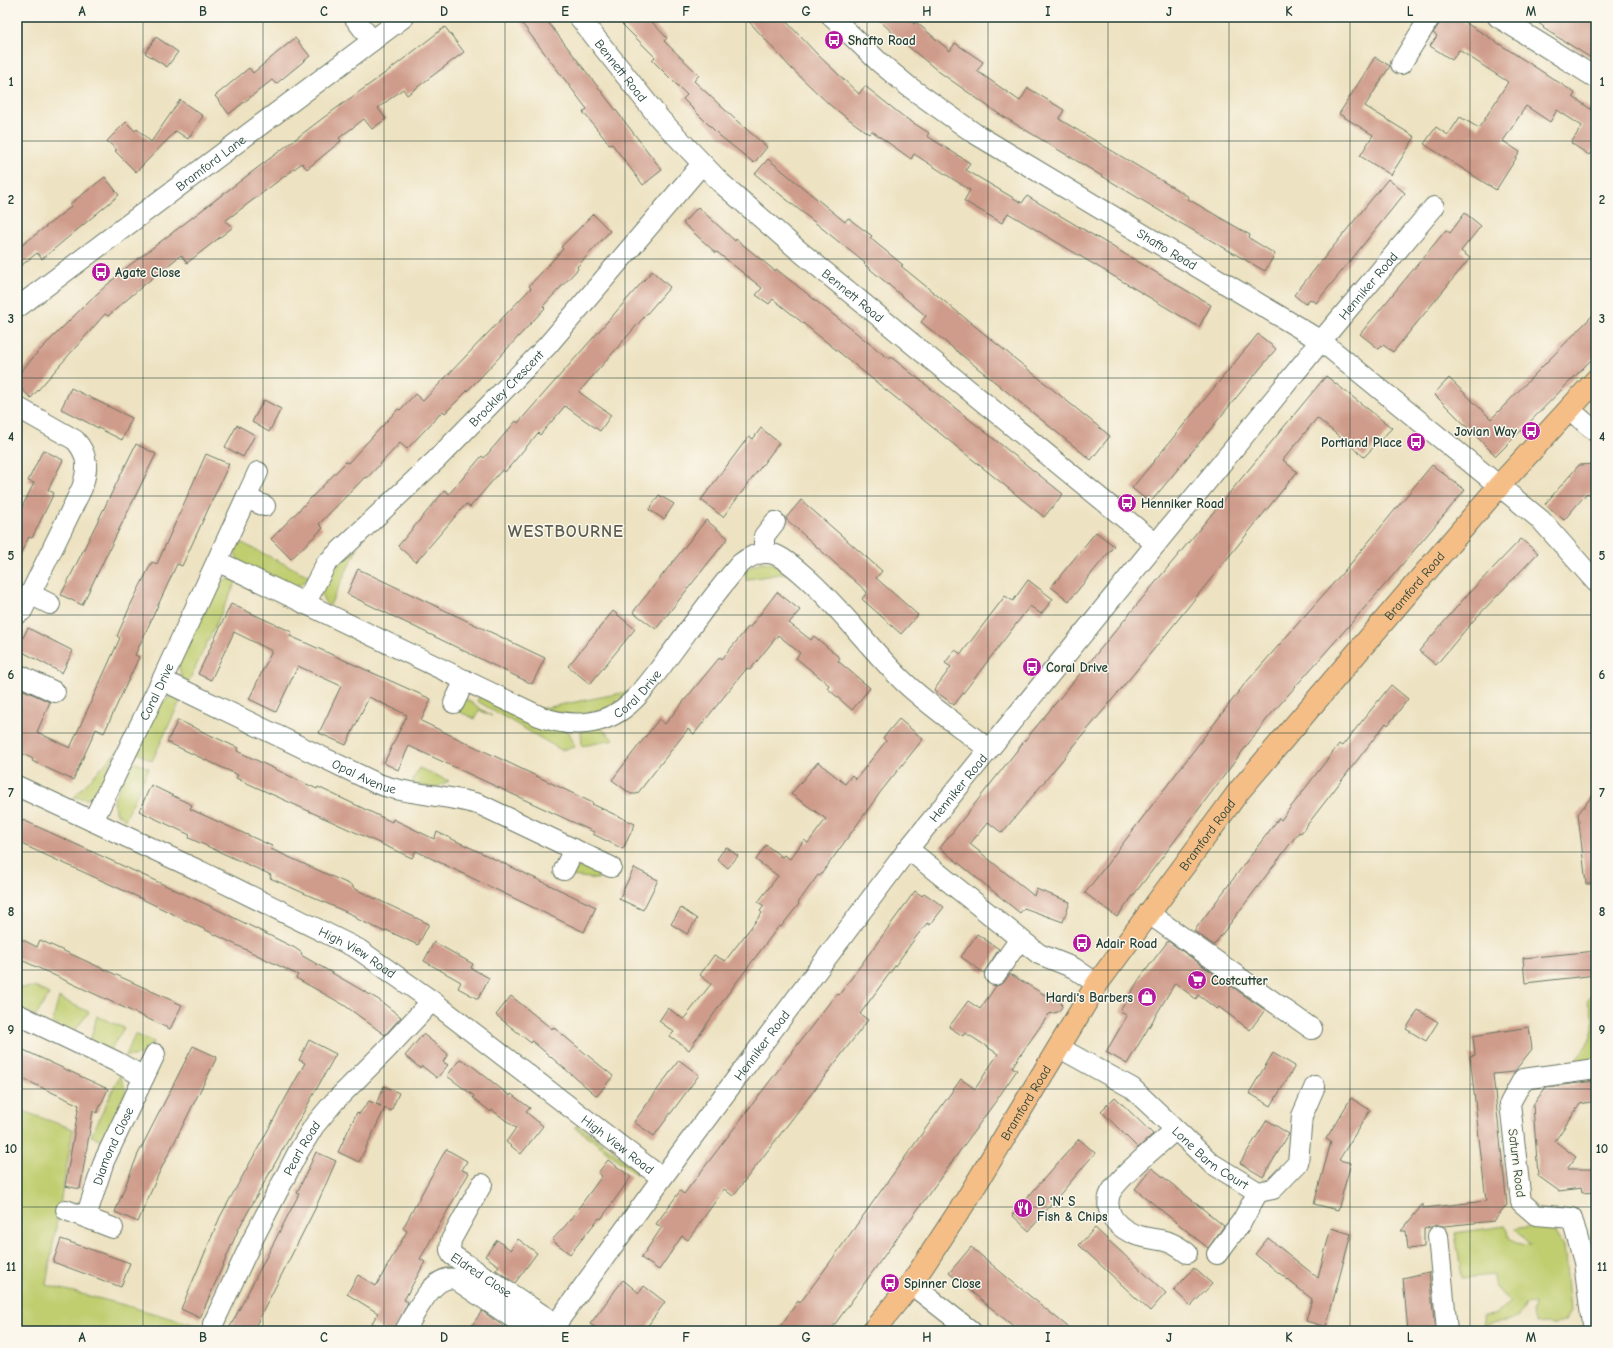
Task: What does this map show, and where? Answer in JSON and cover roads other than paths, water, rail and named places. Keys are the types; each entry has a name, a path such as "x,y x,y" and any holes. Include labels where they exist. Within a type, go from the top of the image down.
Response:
{"main road":[{"name":"Bramford Road","path":"873,1331 911,1284 967,1199 1097,984 1240,791 1499,486 1596,380"}],"street":[{"path":"354,17 372,41"},
{"name":"Bramford Lane","path":"17,308 404,17"},
{"name":"Bennett Road","path":"580,17 645,102 702,164 797,249 1156,544"},
{"name":"Shafto Road","path":"832,17 879,62 908,86 968,129 1321,341 1541,520 1596,582"},
{"path":"1401,64 1430,17"},
{"path":"1498,17 1596,78"},
{"name":"Brockley Crescent","path":"305,604 320,573 333,556 436,460 547,346 702,164"},
{"name":"Henniker Road","path":"554,1327 662,1178 908,849 1321,341 1434,206"},
{"path":"17,407 75,440 82,448 87,466 82,488 23,607"},
{"path":"1569,409 1596,432"},
{"name":"Coral Drive","path":"93,820 162,680 258,472"},
{"path":"246,498 265,506"},
{"path":"775,522 764,536 764,553 774,554 799,571 824,594 902,680 988,749"},
{"name":"Coral Drive","path":"217,561 548,720 577,724 599,721 623,709 645,687 740,564 748,558 764,553"},
{"path":"23,607 50,604"},
{"path":"17,674 55,692"},
{"name":"Opal Avenue","path":"162,680 376,783 394,789 463,800 476,804 611,867"},
{"path":"454,703 465,680"},
{"name":"High View Road","path":"17,786 93,820 336,937 379,963 432,1001 662,1178"},
{"path":"564,870 574,849"},
{"path":"908,849 1039,954 1053,961 1074,968 1097,984"},
{"path":"1148,914 1312,1029"},
{"path":"995,975 1020,939"},
{"name":"Pearl Road","path":"213,1324 256,1234 297,1154 314,1126 334,1102 388,1049 432,1001"},
{"path":"17,1014 123,1065 144,1077"},
{"name":"Lone Barn Court","path":"1058,1047 1132,1088 1211,1163 1258,1192 1273,1189 1298,1163 1302,1116 1315,1086"},
{"name":"Diamond Close","path":"86,1217 104,1161 155,1054"},
{"name":"Saturn Road","path":"1593,1331 1584,1262 1572,1218 1536,1215 1521,1202 1510,1103 1523,1079 1596,1069"},
{"path":"1175,1130 1117,1182 1109,1196 1109,1210 1115,1222 1126,1230 1137,1235 1174,1243 1187,1253"},
{"name":"Eldred Close","path":"482,1184 451,1240 450,1250 452,1255 554,1327"},
{"path":"1217,1254 1242,1221 1258,1192"},
{"path":"66,1210 113,1228"},
{"path":"1438,1236 1447,1331"},
{"path":"405,1331 424,1298 434,1286 444,1279 451,1278 455,1279 532,1331"},
{"path":"911,1284 971,1331"}],"place":[{"name":"Shafto Road","path":"834,40"},
{"name":"Agate Close","path":"101,272"},
{"name":"Jovian Way","path":"1531,431"},
{"name":"Portland Place","path":"1416,442"},
{"name":"Henniker Road","path":"1127,503"},
{"name":"Coral Drive","path":"1032,667"},
{"name":"Adair Road","path":"1082,943"},
{"name":"Costcutter","path":"1197,980"},
{"name":"Hardi's Barbers","path":"1147,997"},
{"name":"D 'N' S Fish & Chips","path":"1023,1208"},
{"name":"Spinner Close","path":"890,1283"}],"district":[{"name":"WESTBOURNE","path":"566,531"}]}
